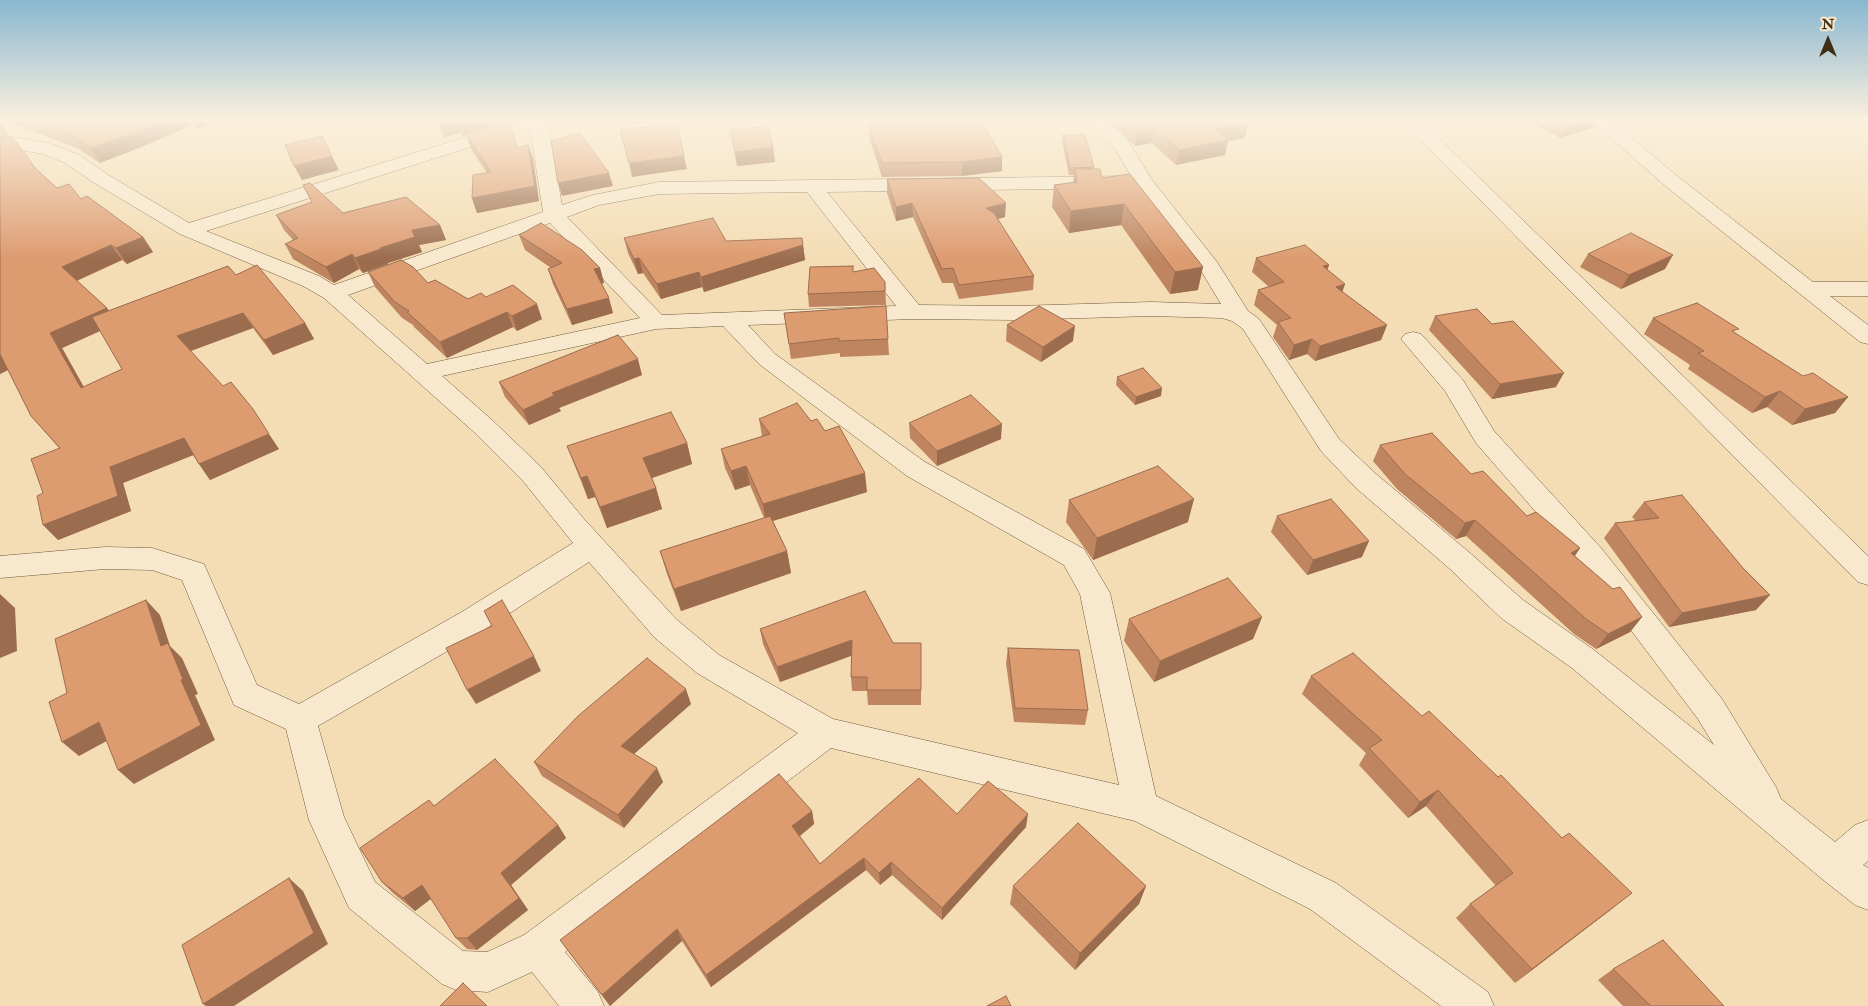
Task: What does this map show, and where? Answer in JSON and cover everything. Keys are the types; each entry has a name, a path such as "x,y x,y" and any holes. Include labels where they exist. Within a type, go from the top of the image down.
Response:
{"street":[{"path":"83,166 103,180 187,230 311,281 332,293 483,426 532,474 591,546 664,628 708,664 826,732 1141,806 1324,896 1474,1006"},
{"path":"187,230 390,166"},
{"path":"546,166 554,215 656,322"},
{"path":"1134,166 1144,182 1209,267 1240,316"},
{"path":"1456,166 1868,574"},
{"path":"1654,166 1868,337"},
{"path":"332,293 602,199 659,188 1144,182"},
{"path":"813,187 913,312"},
{"path":"1808,289 1868,290"},
{"path":"422,373 656,322 913,312 1151,309 1223,311 1240,316 1251,324 1330,446 1366,481 1460,561 1512,609 1583,659 1868,892"},
{"path":"728,318 767,359 916,469 1074,557 1095,592 1141,806"},
{"path":"1413,339 1454,386 1485,437 1591,556 1710,708 1773,814"},
{"path":"300,720 471,622 591,546"},
{"path":"0,567 105,558 152,560 194,572 245,695 300,720"},
{"path":"300,720 327,820 362,895 456,970 488,972 538,948 826,732"},
{"path":"1836,866 1868,837"},
{"path":"538,948 584,1006"}],"building":[{"path":"0,166 34,166 57,188 69,184 81,199 87,196 143,237 116,248 111,245 62,267 107,308 50,333 81,388 122,369 92,317 228,266 236,275 257,265 305,323 264,340 243,313 177,336 223,386 231,382 253,409 269,434 199,464 184,438 110,467 118,496 43,525 37,496 43,493 31,459 60,448 31,416 0,354"},
{"path":"487,166 532,166 535,186 472,198 473,175 491,172"},
{"path":"555,166 604,166 609,173 558,183"},
{"path":"1070,166 1094,167 1070,168"},
{"path":"1075,169 1100,169 1102,178 1130,174 1203,267 1175,272 1124,204 1071,211 1054,185 1077,182"},
{"path":"979,178 1006,203 986,208 994,213 1034,276 959,285 953,268 942,269 912,203 896,207 887,179"},
{"path":"310,183 343,213 406,197 440,225 412,230 415,237 355,258 352,254 326,267 285,244 298,238 276,215 312,202 303,185"},
{"path":"713,218 726,241 802,238 803,245 701,277 699,272 657,284 639,258 634,259 624,238"},
{"path":"541,223 582,250 600,268 594,269 609,298 567,309 548,269 562,263 519,235"},
{"path":"1631,233 1673,255 1629,275 1588,254"},
{"path":"1305,245 1329,265 1323,266 1345,284 1336,287 1387,325 1320,346 1312,339 1294,345 1278,322 1291,318 1258,290 1284,282 1256,258"},
{"path":"401,260 413,267 428,283 435,280 468,299 481,293 486,297 513,285 537,304 512,316 507,312 440,342 407,312 409,311 395,302 368,272"},
{"path":"853,266 853,272 874,268 885,282 885,291 808,294 810,267"},
{"path":"1697,303 1739,329 1732,331 1803,376 1813,373 1848,397 1805,409 1780,391 1765,397 1698,353 1704,351 1653,318"},
{"path":"886,306 888,339 839,341 839,338 789,344 784,313"},
{"path":"1039,306 1075,326 1043,347 1007,325"},
{"path":"1477,309 1492,324 1513,321 1564,373 1500,384 1435,316"},
{"path":"618,335 638,359 552,393 555,395 523,410 499,382"},
{"path":"1143,368 1162,388 1136,397 1117,377"},
{"path":"971,395 1002,424 937,451 909,423"},
{"path":"797,403 811,421 817,419 825,431 839,426 865,473 763,504 746,466 731,471 721,449 770,434 759,419"},
{"path":"671,412 687,443 643,458 656,488 600,507 587,476 581,478 567,446"},
{"path":"1432,433 1471,474 1483,471 1527,516 1536,512 1580,548 1571,553 1613,589 1620,587 1642,617 1608,634 1586,619 1475,520 1465,523 1405,474 1380,445"},
{"path":"1158,466 1194,499 1097,538 1069,500"},
{"path":"1682,495 1743,568 1770,595 1682,613 1615,523 1659,518 1644,502"},
{"path":"1331,499 1369,541 1313,560 1277,516"},
{"path":"770,516 787,551 674,589 660,551"},
{"path":"1228,578 1262,617 1160,661 1129,619"},
{"path":"865,591 893,643 921,643 921,690 867,690 867,677 851,677 852,640 777,667 760,629"},
{"path":"146,600 161,646 168,643 183,679 181,680 201,725 118,770 99,722 62,742 49,702 67,693 55,639"},
{"path":"502,600 534,656 467,690 446,648 492,626 484,611"},
{"path":"1008,648 1079,650 1088,710 1015,708"},
{"path":"1353,653 1422,716 1429,711 1498,777 1501,775 1562,838 1569,833 1632,893 1532,969 1470,904 1513,873 1438,790 1420,802 1369,748 1382,740 1311,676"},
{"path":"647,658 686,689 621,746 657,768 618,815 534,762 578,716"},
{"path":"495,759 558,825 501,873 519,898 467,938 456,938 422,885 403,898 382,882 360,848 429,800 434,806"},
{"path":"779,774 812,811 792,826 820,864 919,778 957,814 988,781 1028,814 942,908 891,862 879,873 864,858 706,975 677,929 602,995 560,940"},
{"path":"1078,823 1146,886 1080,953 1013,886"},
{"path":"289,878 314,933 203,1004 182,945"},
{"path":"1663,940 1724,1006 1651,1006 1613,969"},
{"path":"463,983 487,1006 440,1006"},
{"path":"1006,996 1011,1006 987,1006"}]}
